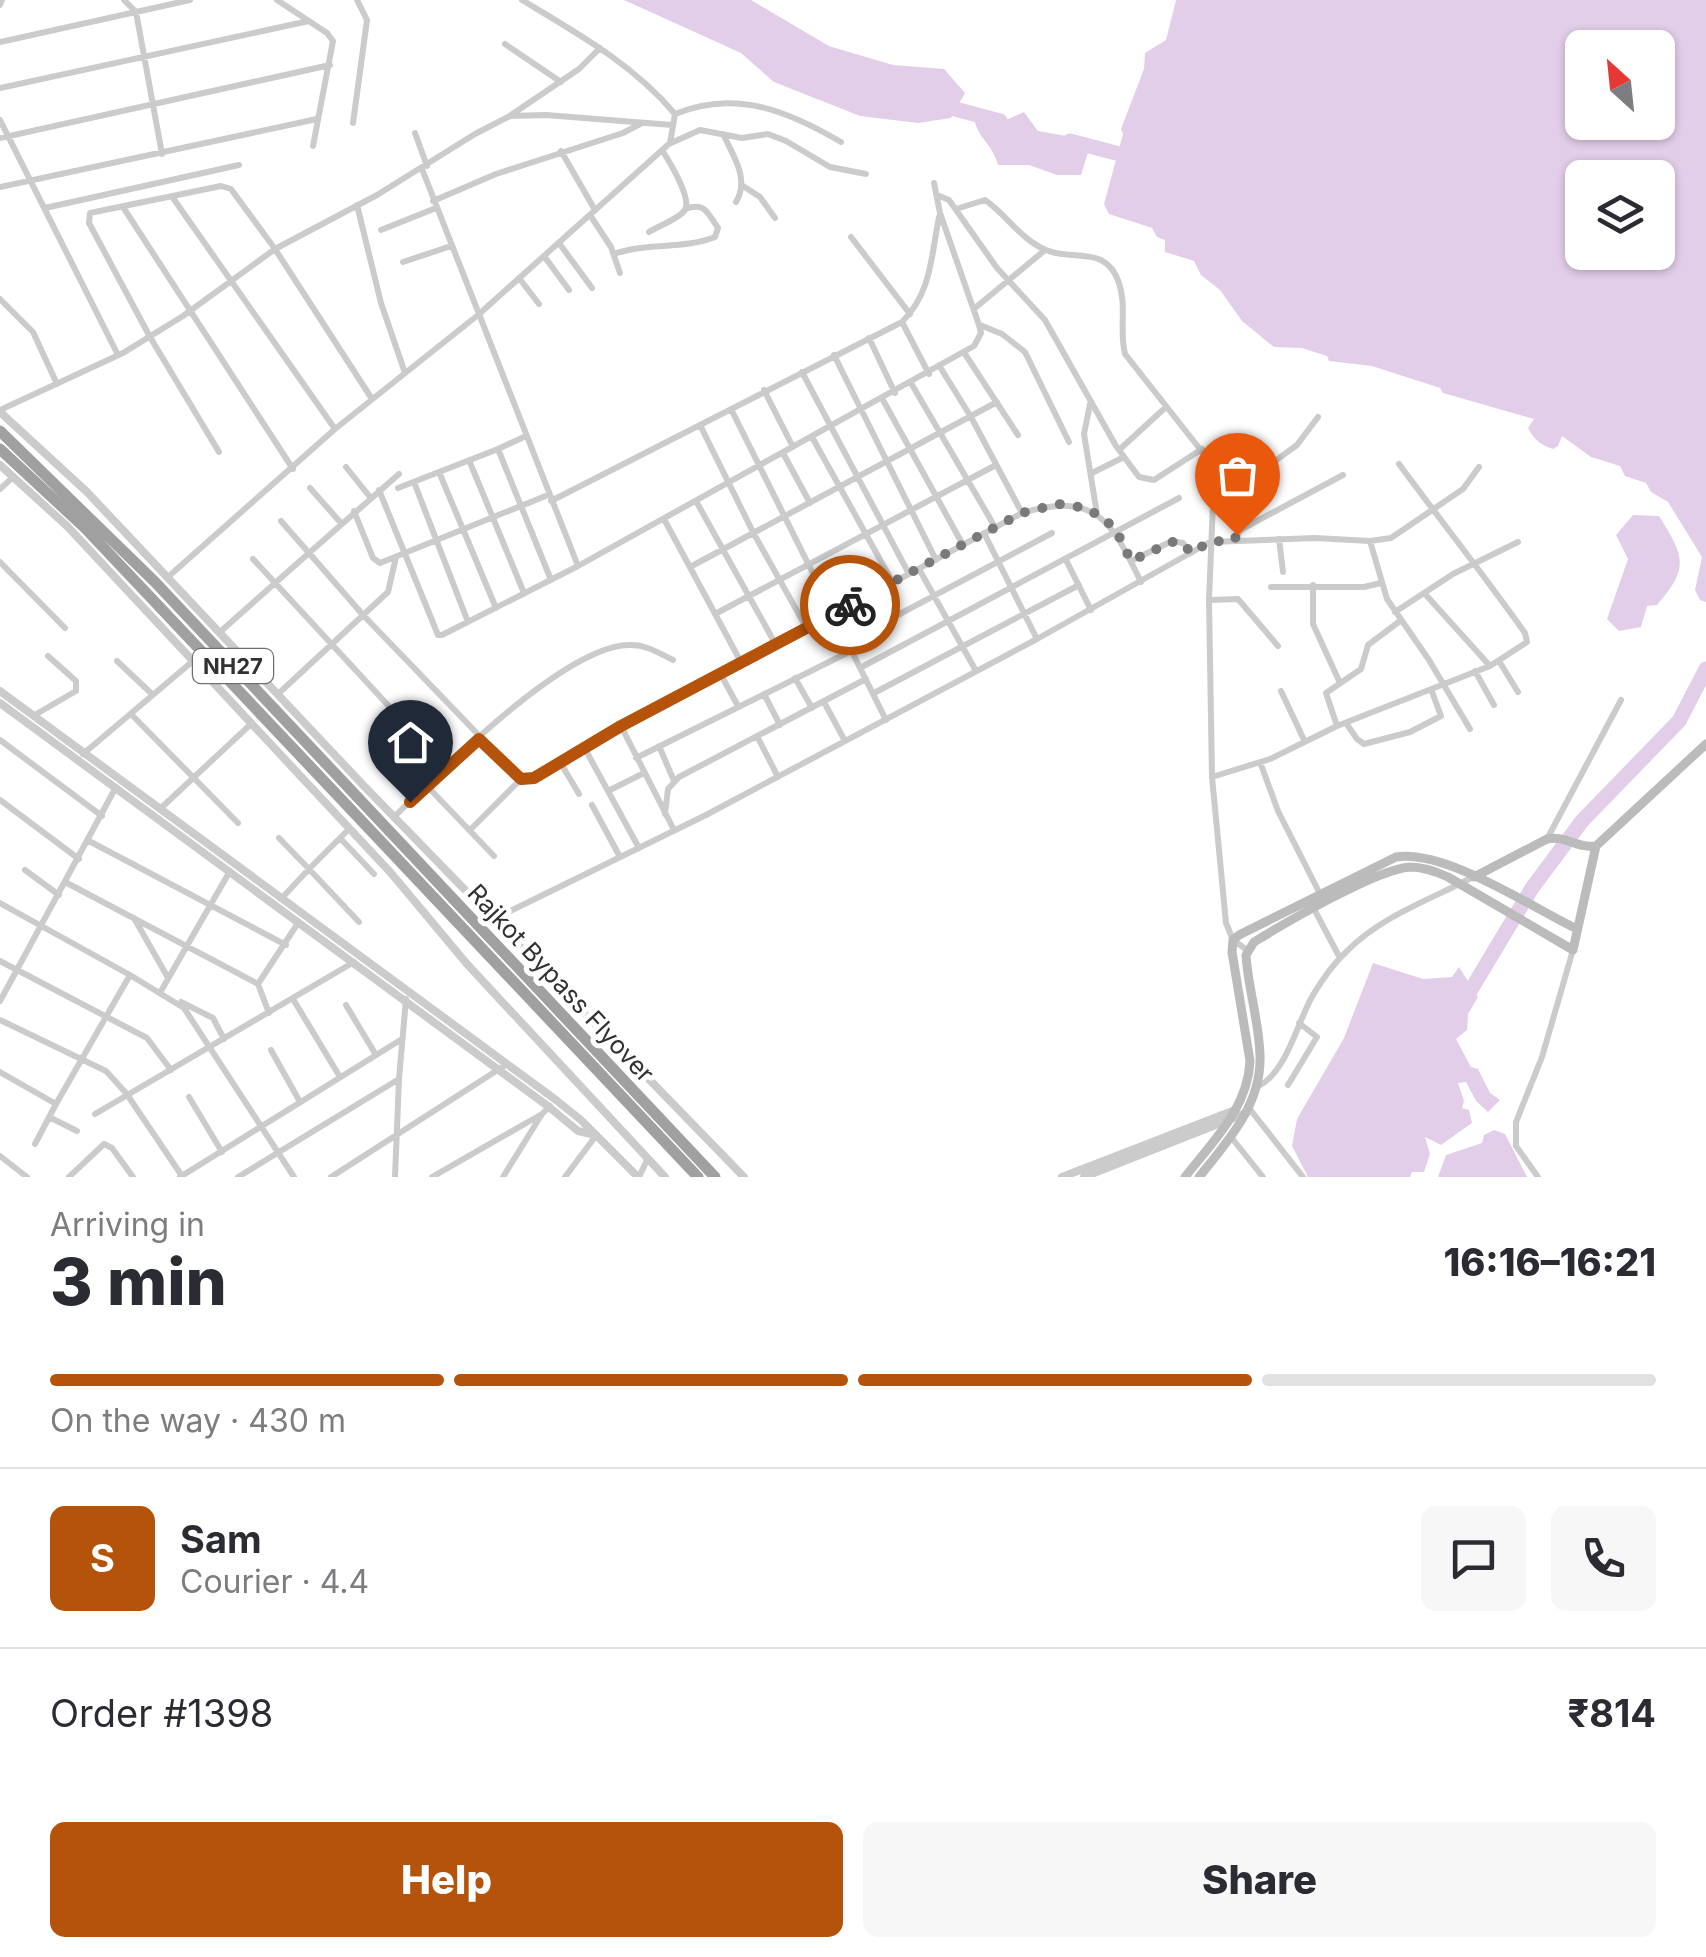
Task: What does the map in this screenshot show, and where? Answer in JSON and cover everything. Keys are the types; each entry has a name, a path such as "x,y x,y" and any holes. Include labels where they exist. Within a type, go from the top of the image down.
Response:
{"highway":[{"name":"Rajkot Bypass Flyover","path":"0,431 155,582 698,1177"},
{"name":"Rajkot Bypass Flyover","path":"0,449 85,528 715,1177"}],"main road":[{"path":"1199,1177 1231,1138 1257,1087 1260,1052 1247,950 1254,942 1398,869 1430,869 1573,950 1591,847 1706,744"},
{"path":"1474,877 1547,839 1560,838 1591,847"},
{"path":"1185,1177 1231,1119 1246,1108 1250,1061 1233,940 1396,857 1406,856 1442,861 1577,930"}],"street":[{"path":"124,0 136,12 162,154"},
{"path":"0,42 190,0"},
{"path":"277,0 333,41 314,146"},
{"path":"353,122 366,20 357,0"},
{"path":"522,0 600,48 656,91 675,114"},
{"path":"0,88 310,21"},
{"path":"505,44 561,82"},
{"path":"600,48 561,82 510,116 425,168 276,248 150,337 0,411 87,492 394,817 744,1177"},
{"path":"0,138 330,65"},
{"path":"675,114 729,102 759,105 782,111 841,142"},
{"path":"670,143 675,114"},
{"path":"510,116 672,125"},
{"path":"0,120 118,355"},
{"path":"0,187 318,120"},
{"path":"381,230 560,151 623,133 642,123"},
{"path":"168,577 335,430 478,315 670,143 700,130 742,138 758,134 777,136 830,166 866,174"},
{"path":"415,133 435,204 578,566"},
{"path":"723,133 743,186 736,202"},
{"path":"662,150 682,187 686,209"},
{"path":"560,151 614,254 620,274"},
{"path":"44,208 239,165"},
{"path":"380,490 438,635 578,566 940,368 965,354 978,340 980,325 940,213 934,183"},
{"path":"218,452 150,337 88,217 90,213 226,186 276,248 372,399"},
{"path":"743,186 760,197 774,218"},
{"path":"936,194 949,200 1009,282 1044,320 1138,477 1154,480 1202,449"},
{"path":"173,198 335,430"},
{"path":"956,209 985,200 1046,250 1072,256 1092,255 1112,270 1122,296 1122,342 1126,354 1207,458 1214,502 1209,600 1212,777 1226,924 1233,940 1247,950"},
{"path":"357,204 381,303 405,372"},
{"path":"614,254 631,248 687,246 718,233 704,206 698,204 649,232"},
{"path":"123,208 293,469"},
{"path":"354,511 373,558 380,563 550,498 700,425 902,322 922,298 940,213"},
{"path":"851,237 910,314"},
{"path":"559,243 592,288"},
{"path":"403,262 451,246"},
{"path":"974,308 1046,250"},
{"path":"544,256 569,290"},
{"path":"519,278 539,304"},
{"path":"0,299 33,332 56,384"},
{"path":"902,322 929,374"},
{"path":"980,325 1002,334 1025,352 1069,442"},
{"path":"869,338 894,393"},
{"path":"965,354 1018,435"},
{"path":"834,356 936,560"},
{"path":"940,368 1022,513"},
{"path":"802,372 909,574"},
{"path":"911,384 995,527"},
{"path":"764,390 793,447"},
{"path":"882,400 962,545"},
{"path":"690,567 997,402"},
{"path":"1091,403 1084,434 1097,514"},
{"path":"1092,473 1121,453 1166,407"},
{"path":"731,409 886,720"},
{"path":"1207,458 1264,468 1297,445 1318,417"},
{"path":"700,425 806,627"},
{"path":"398,488 526,436"},
{"path":"812,437 892,583"},
{"path":"498,450 550,580"},
{"path":"783,453 810,503"},
{"path":"469,460 524,594"},
{"path":"1212,777 1260,762 1337,726 1490,666 1524,646 1527,637 1399,464"},
{"path":"0,465 68,527 349,828 467,964 666,1177"},
{"path":"715,614 996,465"},
{"path":"346,467 370,497"},
{"path":"494,919 778,777 1210,542 1370,541 1401,533 1464,489 1478,467"},
{"path":"439,472 496,608"},
{"path":"220,632 399,474"},
{"path":"1234,540 1242,529 1343,475"},
{"path":"0,489 13,476"},
{"path":"414,482 468,622"},
{"path":"310,488 341,523"},
{"path":"1214,502 1232,496"},
{"path":"860,668 1180,498"},
{"path":"696,501 776,645"},
{"path":"470,830 521,779 534,778 621,726 1022,513 1059,504 1086,508 1097,514 1118,534 1142,582"},
{"path":"664,519 742,664"},
{"path":"281,521 364,616 521,779"},
{"path":"984,533 1037,639"},
{"path":"847,642 1052,533"},
{"path":"1278,539 1283,572"},
{"path":"1370,541 1381,583 1395,612 1470,729"},
{"path":"1131,561 1172,542 1183,543 1191,553"},
{"path":"1395,612 1426,595 1452,574 1518,542"},
{"path":"278,694 388,592 396,557"},
{"path":"254,559 446,768"},
{"path":"1066,560 1091,610"},
{"path":"0,562 65,628"},
{"path":"919,569 976,672"},
{"path":"1271,587 1355,588 1381,583"},
{"path":"874,692 1079,585"},
{"path":"1314,585 1313,624 1340,683"},
{"path":"1426,595 1490,666"},
{"path":"1209,600 1238,599 1278,646"},
{"path":"1337,726 1326,696 1330,689 1361,669 1368,646 1400,621"},
{"path":"394,817 526,696 562,672 609,649 637,645 672,660"},
{"path":"636,758 852,651"},
{"path":"33,716 78,687 48,656"},
{"path":"117,661 153,696"},
{"path":"75,761 192,661"},
{"path":"1499,661 1518,692"},
{"path":"1474,671 1494,705"},
{"path":"722,675 738,706"},
{"path":"796,678 812,708"},
{"path":"666,814 666,798 674,781 866,680"},
{"path":"1346,723 1364,744 1410,732 1441,716 1431,689"},
{"path":"0,691 83,753 117,785 232,868 282,898 406,1003 503,1068"},
{"path":"1281,691 1305,742"},
{"path":"764,694 780,724"},
{"path":"1547,839 1620,700"},
{"path":"824,702 846,741"},
{"path":"0,704 75,761 161,808 275,906 407,992 576,1130 593,1135 638,1177 648,1158"},
{"path":"132,714 238,823"},
{"path":"161,808 251,724"},
{"path":"621,726 674,830"},
{"path":"757,736 778,777"},
{"path":"0,740 102,816"},
{"path":"658,746 674,781"},
{"path":"584,747 639,848"},
{"path":"560,762 578,794"},
{"path":"1260,762 1278,811 1320,894"},
{"path":"608,791 644,773"},
{"path":"0,1002 117,785"},
{"path":"426,786 494,856"},
{"path":"0,800 78,859"},
{"path":"592,806 620,857"},
{"path":"275,906 349,828"},
{"path":"279,838 358,922"},
{"path":"340,838 374,874"},
{"path":"89,841 286,945"},
{"path":"161,991 232,868"},
{"path":"25,870 60,896"},
{"path":"1257,1087 1268,1081 1279,1066 1314,994 1340,958 1386,920 1474,877"},
{"path":"67,883 258,984 269,1014"},
{"path":"0,903 213,1018 224,1039"},
{"path":"1314,909 1340,958"},
{"path":"133,917 167,976"},
{"path":"258,984 298,923"},
{"path":"1538,1177 1516,1146 1516,1122 1542,1057 1573,950"},
{"path":"0,961 146,1038 171,1070"},
{"path":"95,1114 355,961"},
{"path":"35,1144 130,974"},
{"path":"394,1177 407,992"},
{"path":"294,999 340,1077"},
{"path":"175,1000 190,1015 294,1177"},
{"path":"346,1005 376,1055"},
{"path":"0,1020 106,1071 181,1176 402,1038"},
{"path":"1288,1085 1318,1037 1298,1024"},
{"path":"271,1050 300,1102"},
{"path":"331,1177 503,1068"},
{"path":"0,1072 56,1104"},
{"path":"238,1177 399,1079"},
{"path":"189,1097 222,1152"},
{"path":"432,1177 549,1107"},
{"path":"503,1177 549,1107"},
{"path":"1062,1177 1246,1108 1303,1177"},
{"path":"49,1118 76,1132"},
{"path":"1084,1177 1231,1119"},
{"path":"565,1177 593,1135"},
{"path":"1231,1138 1263,1177"},
{"path":"70,1177 108,1144 133,1177"},
{"path":"0,1156 24,1176"}],"shaded area":[{"path":"624,0 751,0 829,46 893,65 944,69 965,93 951,118 918,123 860,116 774,82 741,53"},
{"path":"1176,0 1706,0 1706,602 1700,600 1695,590 1702,557 1668,502 1651,492 1646,483 1625,476 1620,466 1591,457 1562,436 1553,449 1545,446 1528,428 1534,419 1443,393 1440,388 1372,366 1329,361 1327,356 1302,348 1274,347 1242,321 1220,290 1201,275 1194,261 1165,252 1165,240 1157,237 1152,228 1109,214 1104,204 1123,134 1121,129 1144,69 1145,53 1166,40"},
{"path":"991,112 1006,120 1024,112 1038,131 1078,138 1090,146 1081,175 1057,175 1029,165 998,165 974,119"},
{"path":"1633,515 1659,516 1678,552 1679,571 1657,605 1647,606 1641,627 1619,631 1607,619 1628,559 1616,535"},
{"path":"1373,963 1423,979 1452,977 1459,967 1478,997 1468,1014 1467,1030 1456,1039 1471,1067 1478,1069 1490,1093 1500,1100 1488,1112 1476,1101 1466,1082 1458,1083 1464,1101 1462,1108 1469,1110 1472,1123 1441,1145 1425,1137 1430,1154 1424,1172 1412,1172 1410,1177 1308,1177 1292,1146 1297,1119 1344,1038"},
{"path":"1494,1130 1505,1134 1527,1177 1438,1177 1446,1155 1482,1143 1484,1135"}],"waterway":[{"path":"940,105 1000,121"},
{"path":"1070,141 1135,158"},
{"path":"1463,1003 1532,888 1582,821 1679,721 1706,669"}],"way so far":[{"path":"850,605 1022,513 1059,504 1086,508 1106,520 1131,561 1172,542 1183,543 1191,553 1210,542 1234,540 1237,535"}],"route":[{"path":"410,802 479,739 521,779 534,778 621,726 850,605"}]}
